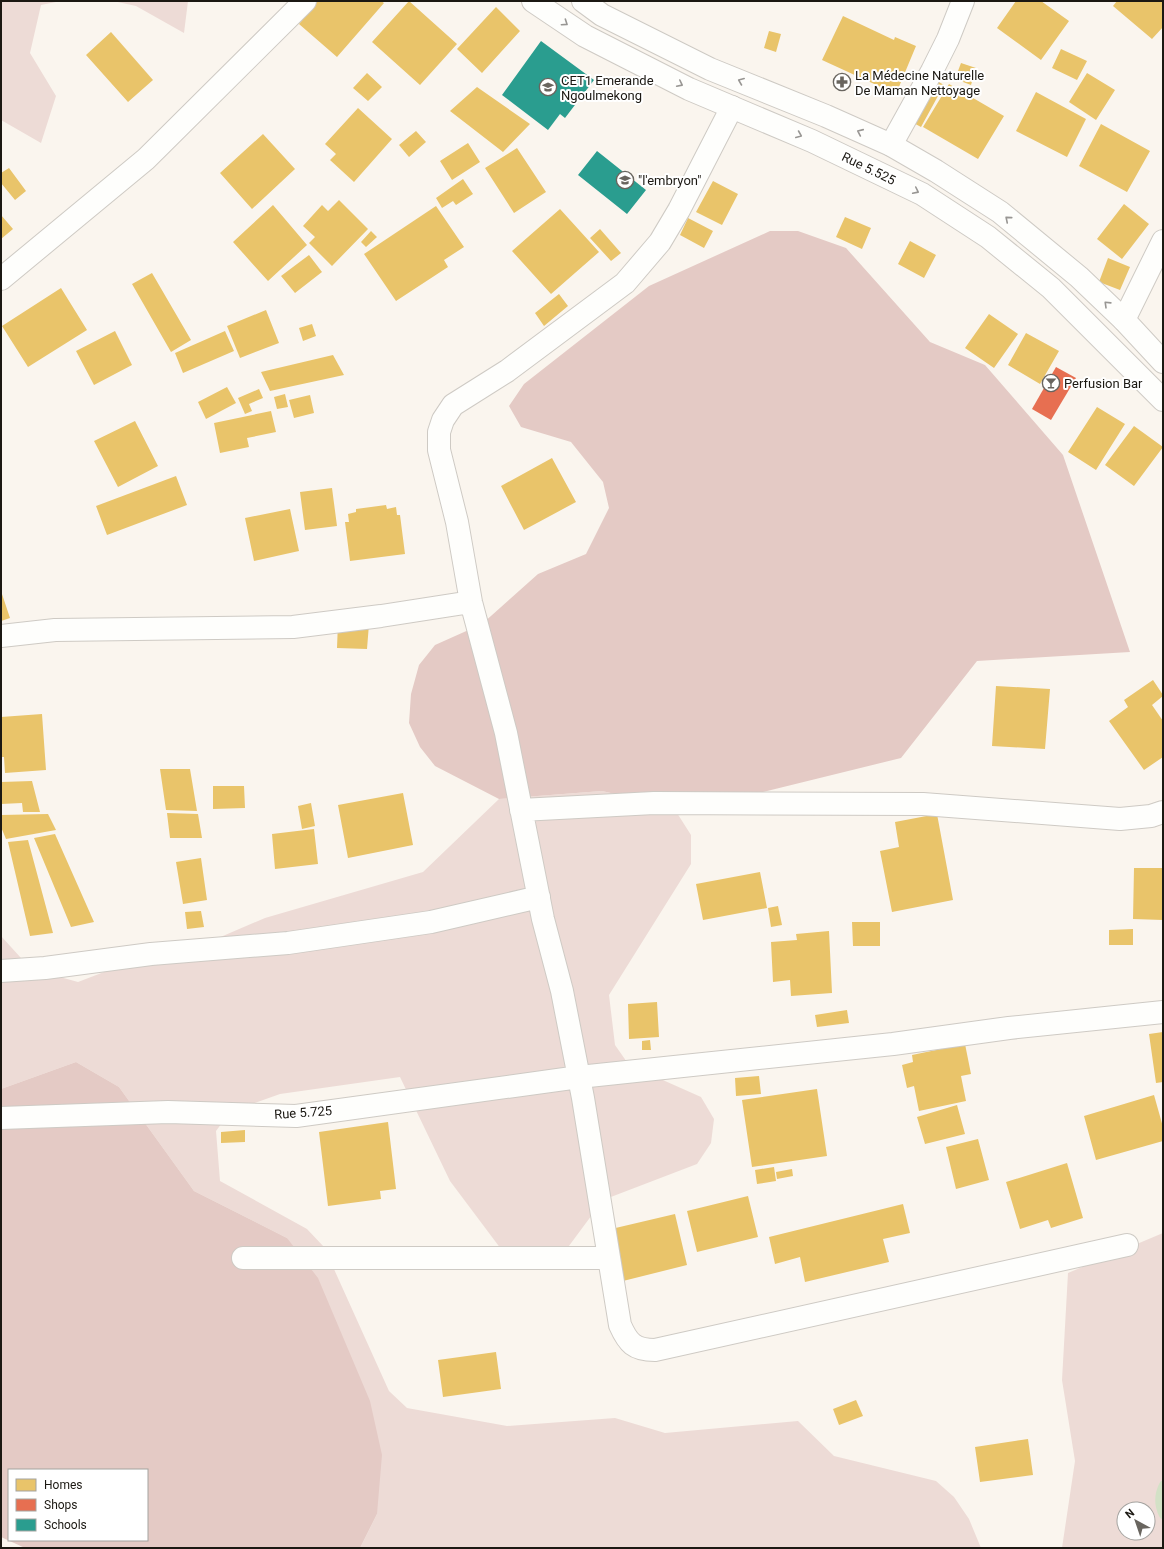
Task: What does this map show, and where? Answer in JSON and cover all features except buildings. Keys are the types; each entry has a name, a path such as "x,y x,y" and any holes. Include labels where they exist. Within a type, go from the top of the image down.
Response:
{"street":[{"path":"1,279 146,159 305,1"},
{"name":"Rue 5.525","path":"533,1 585,36 689,89 812,141 922,194 988,237 1051,288 1163,400"},
{"path":"582,1 602,15 710,69 826,116 891,145 936,171 1000,212 1079,277 1124,320 1163,362"},
{"path":"891,145 948,39 963,1"},
{"path":"732,107 679,210 660,242 625,283 507,371 454,405 443,420 439,432 439,450 457,522 471,602 506,733 539,897 562,991 579,1077 620,1325 625,1337 635,1347 644,1350 655,1350 1127,1245"},
{"path":"1124,320 1163,241"},
{"path":"1,636 55,630 293,627 381,616 471,602"},
{"path":"521,810 654,803 821,803 923,804 1120,818 1151,816 1163,812"},
{"path":"1,971 45,968 151,954 288,943 431,922 539,897"},
{"name":"Rue 5.725","path":"1,1118 168,1112 296,1116 579,1077 893,1044 1009,1028 1163,1012"},
{"path":"243,1258 609,1258"}],"shaded area":[{"path":"1,1 61,1 41,5 30,53 56,96 41,143 1,120"},
{"path":"113,1 188,1 184,33 136,6"},
{"path":"770,231 798,231 846,248 930,342 985,365 1063,455 1130,652 977,661 901,758 677,813 654,803 602,791 499,799 435,766 420,747 409,723 411,694 419,665 435,645 482,624 538,574 586,554 609,508 603,482 571,442 521,427 509,406 524,384 649,286"},
{"path":"602,791 654,803 677,813 691,835 691,864 609,995 615,1045 629,1065 701,1097 714,1119 711,1143 697,1164 603,1200 560,1258 510,1261 450,1181 400,1077 280,1094 230,1112 216,1131 220,1181 307,1229 324,1247 389,1391 407,1408 507,1426 615,1418 665,1433 798,1421 834,1456 936,1481 954,1497 969,1519 981,1548 360,1548 377,1514 287,1238 194,1191 119,1087 76,1062 1,1089 1,936 31,969 78,982 151,954 195,948 265,918 423,872 499,799"},
{"path":"76,1062 119,1087 194,1191 287,1238 318,1278 370,1401 382,1455 377,1514 360,1548 25,1548 10,1541 148,1541 148,1469 8,1469 8,1540 1,1537 1,1089"},
{"path":"1163,1233 1163,1548 1062,1548 1075,1461 1062,1380 1068,1273"}],"waterway":[{"path":"1163,1485 1159,1500 1163,1515"}],"place":[{"name":"La Médecine Naturelle De Maman Nettoyage","path":"842,82"},
{"name":"CET1 Emerande Ngoulmekong","path":"548,87"},
{"name":"\"l'embryon\"","path":"625,180"},
{"name":"Perfusion Bar","path":"1051,383"}]}
